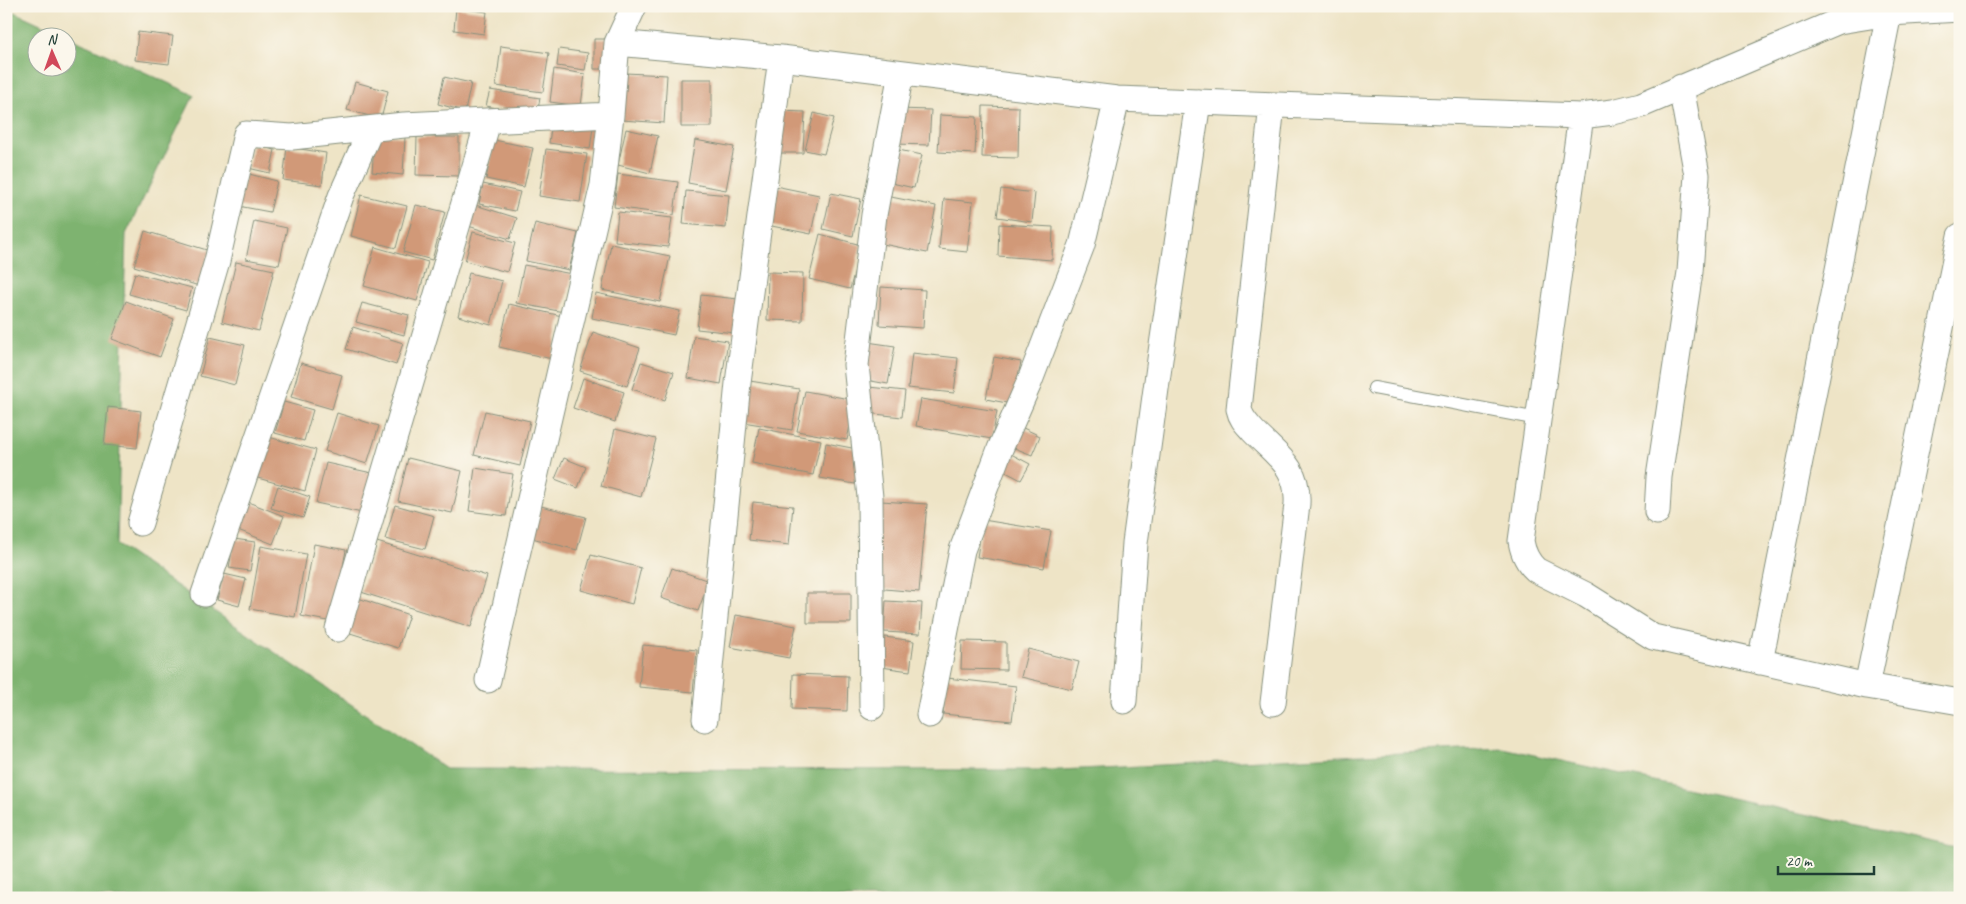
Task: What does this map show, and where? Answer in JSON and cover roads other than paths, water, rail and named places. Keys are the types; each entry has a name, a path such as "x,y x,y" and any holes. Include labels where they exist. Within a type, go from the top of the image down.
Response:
{"street":[{"path":"488,680 603,185 617,43 634,6"},
{"path":"617,43 781,58 1118,99 1581,116 1613,112 1641,105 1839,14 1960,9"},
{"path":"1760,662 1889,13"},
{"path":"705,719 738,383 781,58"},
{"path":"872,707 870,497 856,365 874,215 901,73"},
{"path":"1657,512 1658,477 1690,272 1697,175 1681,87"},
{"path":"929,715 962,550 1000,448 1029,382 1082,245 1118,99"},
{"path":"1124,701 1135,543 1159,361 1198,102"},
{"path":"1272,104 1239,409 1246,424 1290,469 1296,484 1297,504 1273,703"},
{"path":"140,523 217,261 246,134 292,137 404,125 611,115"},
{"path":"1581,116 1521,541 1522,549 1530,564 1536,570 1586,595 1653,637 1867,686 1960,702"},
{"path":"338,629 488,122"},
{"path":"204,594 340,196 371,129"},
{"path":"1867,686 1960,236"}],"lane":[{"path":"1374,388 1538,419"}]}
